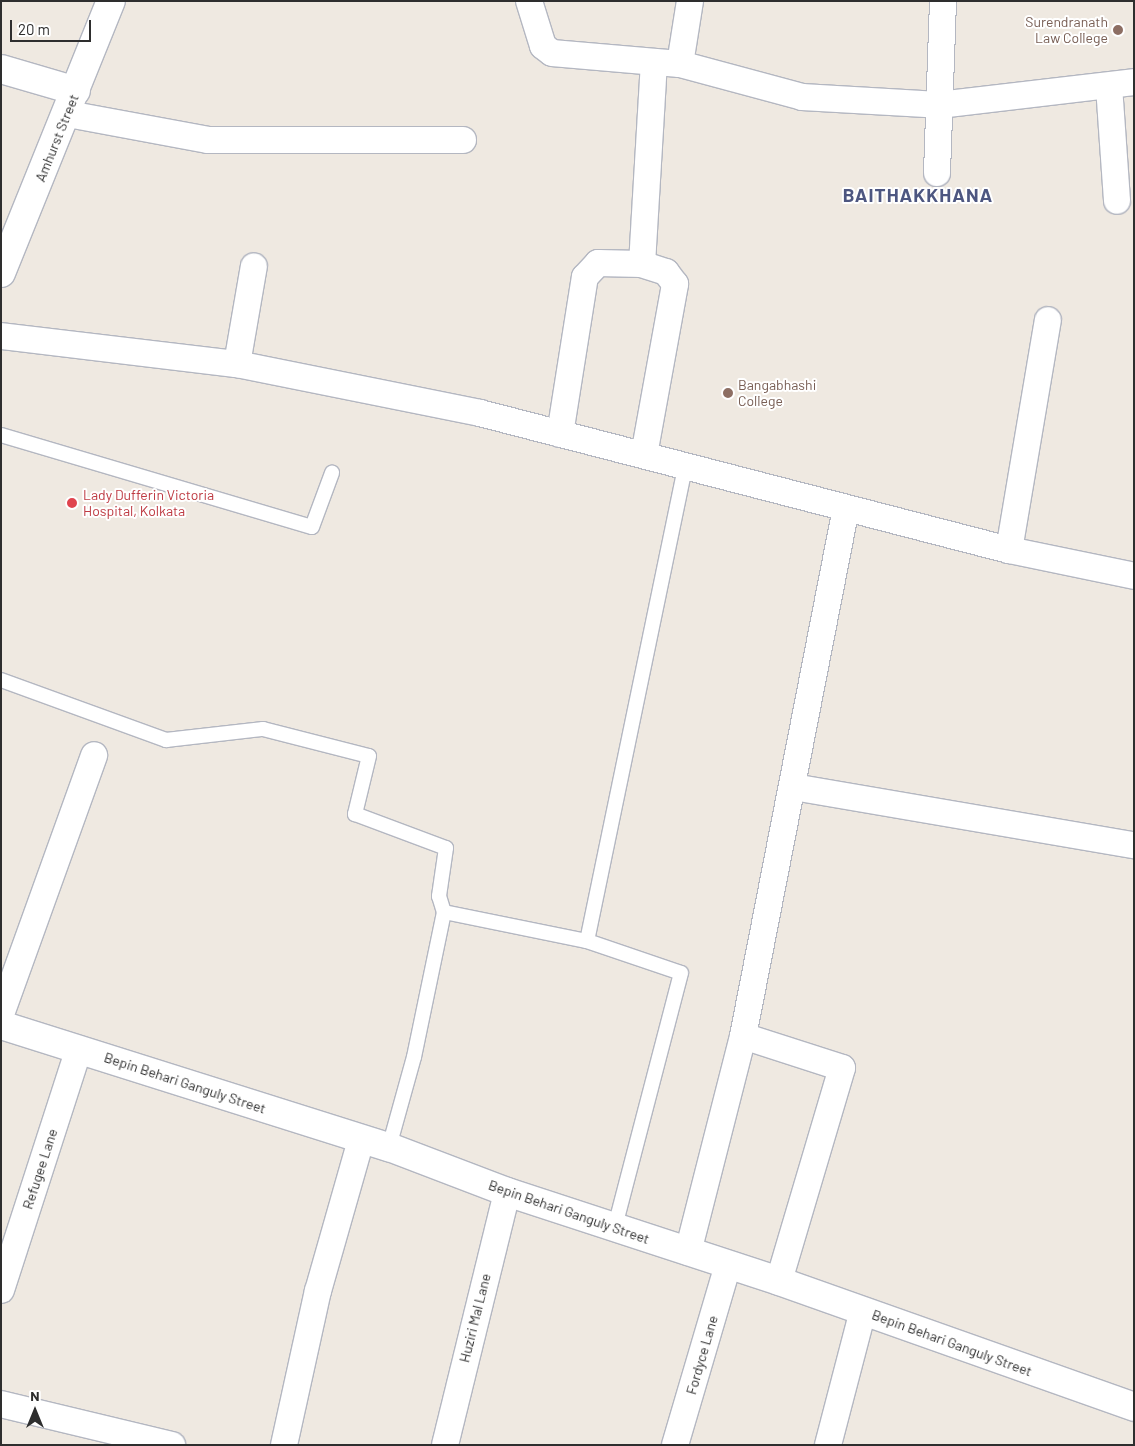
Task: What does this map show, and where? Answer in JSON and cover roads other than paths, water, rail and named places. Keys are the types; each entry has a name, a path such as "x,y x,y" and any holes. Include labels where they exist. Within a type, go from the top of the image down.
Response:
{"street":[{"name":"Amhurst Street","path":"1,273 72,102 111,1"},
{"path":"528,1 542,46 552,53 680,64 802,97 939,105 1134,82"},
{"path":"680,64 690,1"},
{"path":"937,173 943,1"},
{"path":"642,264 654,62"},
{"path":"1,69 72,102 208,140 463,140"},
{"path":"1108,86 1117,201"},
{"path":"560,434 585,277 598,263 642,264 666,272 675,284 644,455"},
{"path":"237,364 254,266"},
{"path":"1009,550 1048,320"},
{"path":"1,336 237,364 480,413 1009,550 1134,576"},
{"path":"688,1252 742,1036 793,787 846,508"},
{"path":"1,1014 94,755"},
{"path":"793,787 1134,845"},
{"name":"Bepin Behari Ganguly Street","path":"1,1025 389,1148 507,1192 779,1281 1134,1407"},
{"path":"742,1036 842,1068 779,1281"},
{"name":"Refugee Lane","path":"1,1290 79,1049"},
{"path":"284,1445 318,1291 361,1140"},
{"name":"Huziri Mal Lane","path":"445,1445 507,1192"},
{"name":"Fordyce Lane","path":"676,1445 728,1265"},
{"path":"828,1445 863,1311"},
{"path":"1,1404 120,1439 172,1445"}],"lane":[{"path":"1,435 312,527 332,474"},
{"path":"587,941 685,467"},
{"path":"1,680 166,740 263,729 369,756 355,814 446,848 438,896 444,912 414,1057 389,1148"},
{"path":"444,912 587,941 681,973 615,1227"}],"place":[{"name":"Surendranath Law College","path":"1118,30"},
{"name":"Bangabhashi College","path":"728,393"},
{"name":"Lady Dufferin Victoria Hospital, Kolkata","path":"72,503"}],"district":[{"name":"BAITHAKKHANA","path":"918,195"}]}
